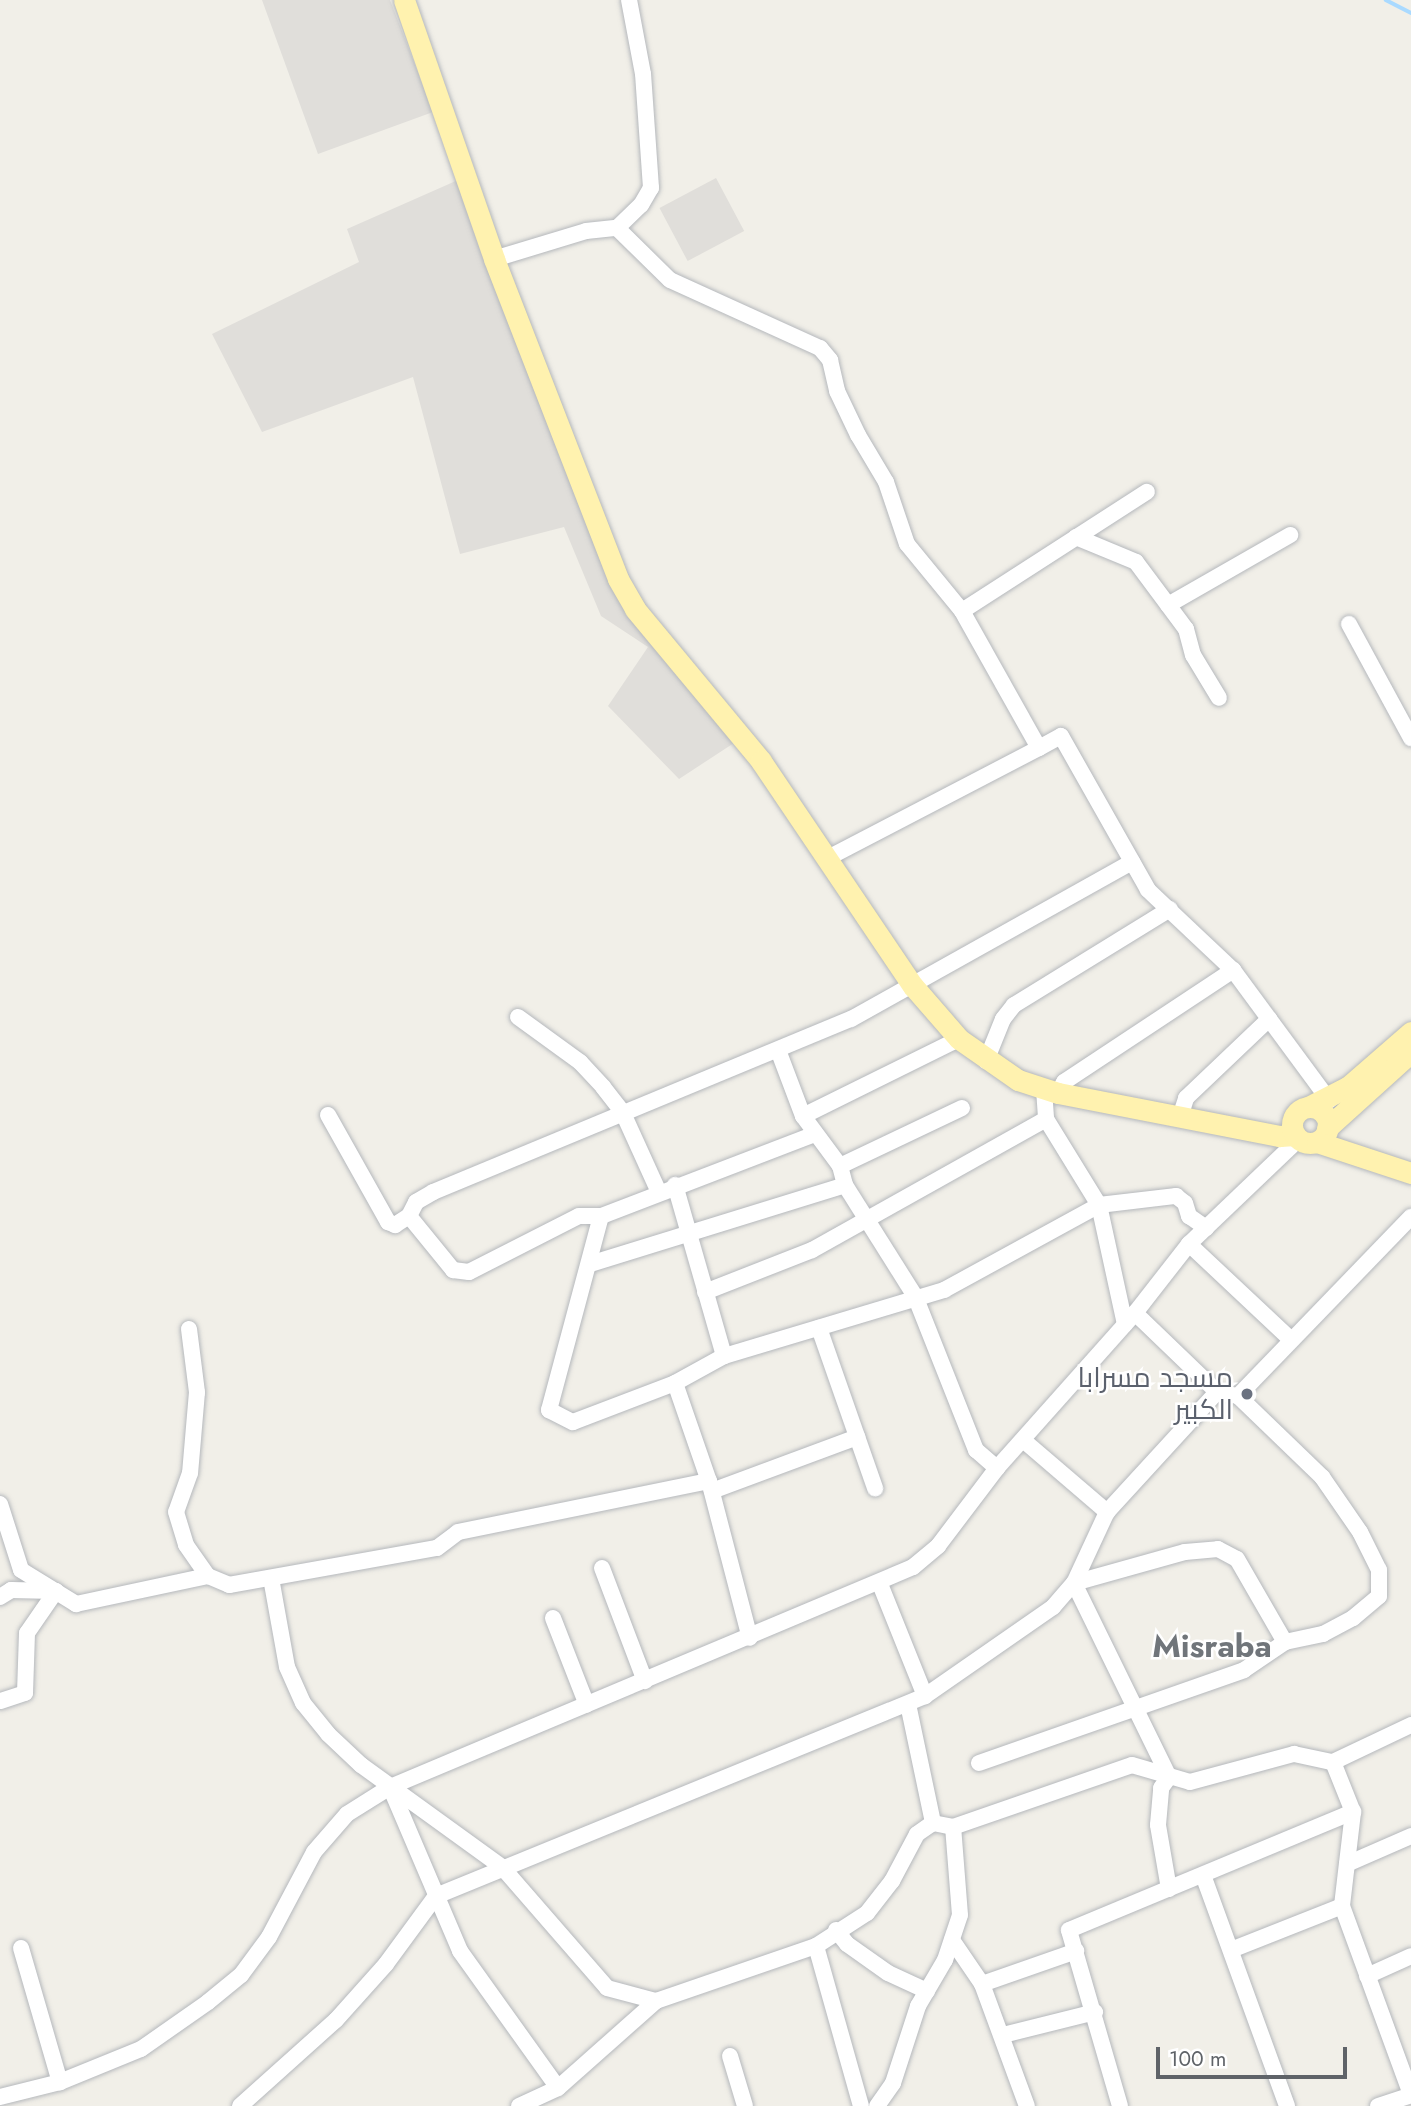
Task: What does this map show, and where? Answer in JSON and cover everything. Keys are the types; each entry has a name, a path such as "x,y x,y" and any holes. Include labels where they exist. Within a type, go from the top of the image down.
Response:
{"main road":[{"path":"404,0 495,259 618,579 635,609 761,761 830,858 913,986 959,1039 986,1061 1018,1080 1051,1091 1180,1117 1280,1136 1309,1136 1411,1172"},
{"path":"1309,1136 1294,1117 1308,1107 1329,1100 1411,1032"},
{"path":"1309,1136 1411,1052"},
{"path":"1308,1107 1323,1113 1309,1136"}],"street":[{"path":"495,259 586,231 617,229 641,205 651,188 643,74 629,0"},
{"path":"617,229 670,280 820,348 830,360 837,391 886,482 907,544 962,611 1039,748"},
{"path":"962,611 1147,492"},
{"path":"1168,605 1290,536"},
{"path":"1076,537 1136,562 1186,629 1194,655 1219,698"},
{"path":"1349,624 1411,738"},
{"path":"830,858 1061,736 1148,890 1233,970 1329,1100"},
{"path":"328,1115 388,1222 396,1225 409,1216 416,1202 433,1192 778,1051 913,986 1132,862"},
{"path":"986,1061 1003,1019 1014,1005 1170,909"},
{"path":"979,1763 1244,1670 1285,1642 1323,1634 1353,1618 1378,1596 1379,1570 1360,1532 1322,1477 1238,1395 1217,1392 1130,1319 1099,1205 1046,1119 1051,1091 1233,970"},
{"path":"518,1017 580,1062 623,1113 658,1190"},
{"path":"1180,1117 1186,1098 1269,1019"},
{"path":"803,1116 959,1039"},
{"path":"778,1051 803,1116 840,1166 845,1185 915,1296 976,1450 997,1468"},
{"path":"840,1166 962,1108"},
{"path":"705,1292 812,1250 1046,1119"},
{"path":"409,1216 453,1270 469,1272 579,1216 601,1216 658,1190 815,1134"},
{"path":"0,2097 60,2082 141,2049 241,1975 269,1937 314,1852 347,1814 390,1787 880,1584 913,1567 938,1546 997,1468 1130,1319 1189,1244 1309,1136"},
{"path":"675,1185 724,1356"},
{"path":"590,1264 845,1185"},
{"path":"601,1216 549,1410 573,1422 675,1383 724,1356 915,1296 944,1290 1099,1205 1176,1196 1185,1203 1189,1216 1206,1228"},
{"path":"1238,1395 1411,1217"},
{"path":"1189,1244 1290,1339"},
{"path":"819,1328 876,1488"},
{"path":"189,1329 197,1392 190,1473 176,1512 186,1545 208,1576 229,1585 437,1548 458,1532 711,1486 857,1437"},
{"path":"675,1383 711,1486 750,1638"},
{"path":"240,2106 336,2020 386,1964 436,1896 925,1696 1052,1607 1074,1583 1107,1512 1217,1392"},
{"path":"1023,1440 1107,1512"},
{"path":"0,1504 21,1570 76,1604 208,1576"},
{"path":"1074,1583 1185,1552 1218,1549 1237,1559 1285,1642"},
{"path":"602,1567 645,1681"},
{"path":"271,1578 287,1667 303,1703 328,1734 390,1787 502,1867 607,1988 656,2001"},
{"path":"1074,1583 1169,1777"},
{"path":"880,1584 925,1696"},
{"path":"0,1597 11,1590 56,1591"},
{"path":"0,1700 25,1693 27,1633 56,1591"},
{"path":"553,1618 587,1705"},
{"path":"908,1703 933,1823"},
{"path":"519,2106 558,2088 656,2001 816,1946 836,1930 867,1913 892,1881 917,1833 933,1823 953,1828 1132,1765 1190,1782 1294,1754 1333,1762 1411,1725"},
{"path":"1333,1762 1353,1812 1342,1906 1406,2099 1378,2106"},
{"path":"1169,1777 1161,1788 1158,1825 1169,1889"},
{"path":"390,1787 460,1951 558,2088"},
{"path":"1120,2106 1095,2012 1069,1930 1353,1812"},
{"path":"877,2106 892,2083 960,1915 953,1828"},
{"path":"1347,1864 1411,1836"},
{"path":"1203,1875 1287,2106"},
{"path":"1231,1950 1342,1906"},
{"path":"836,1930 847,1944 888,1973 927,1991"},
{"path":"951,1940 982,1984 1027,2106"},
{"path":"816,1946 861,2106"},
{"path":"21,1948 60,2082"},
{"path":"982,1984 1076,1951"},
{"path":"1367,1976 1411,1956"},
{"path":"1003,2035 1095,2012"},
{"path":"730,2056 745,2106"}],"shaded area":[{"path":"262,0 390,0 433,112 318,154"},
{"path":"716,178 744,231 688,261 659,208"},
{"path":"458,180 618,596 734,743 679,779 608,706 648,647 601,616 564,527 460,554 413,377 262,432 212,334 359,262 347,229"}],"waterway":[{"path":"1386,0 1411,13"}],"place":[{"name":"مسجد مسرابا الكبير","path":"1247,1394"}],"district":[{"name":"Misraba","path":"1212,1646"}]}
